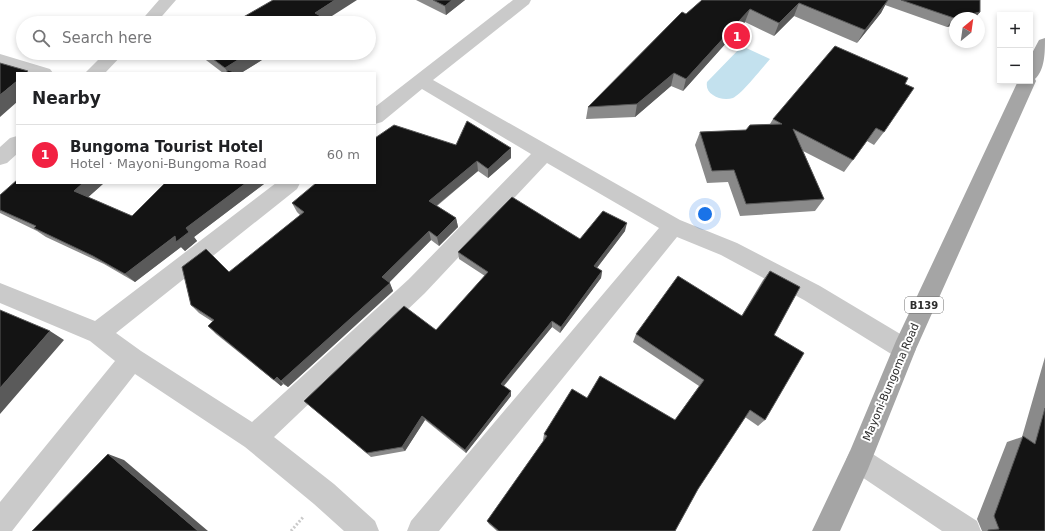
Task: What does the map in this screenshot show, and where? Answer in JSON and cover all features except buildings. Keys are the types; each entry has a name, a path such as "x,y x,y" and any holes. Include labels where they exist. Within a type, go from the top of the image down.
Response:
{"main road":[{"path":"1033,69 1043,52"},
{"name":"Mayoni-Bungoma Road","path":"826,531 859,460 904,349 1026,84"}],"street":[{"path":"153,16 168,0"},
{"path":"376,116 523,0"},
{"path":"0,60 41,72"},
{"path":"95,72 108,60"},
{"path":"421,80 673,226 729,249 805,289 904,349"},
{"path":"0,158 16,144"},
{"path":"254,438 417,286 545,152"},
{"path":"98,332 289,184"},
{"path":"421,531 673,226"},
{"path":"0,293 98,332 132,359 254,438 324,494 365,531"},
{"path":"0,524 132,359"},
{"path":"859,460 967,531"}],"water":[{"path":"742,46 770,59 737,96 728,99 720,98 710,93 707,82"}],"place":[{"name":"Bungoma Tourist Hotel","path":"737,36"}]}
